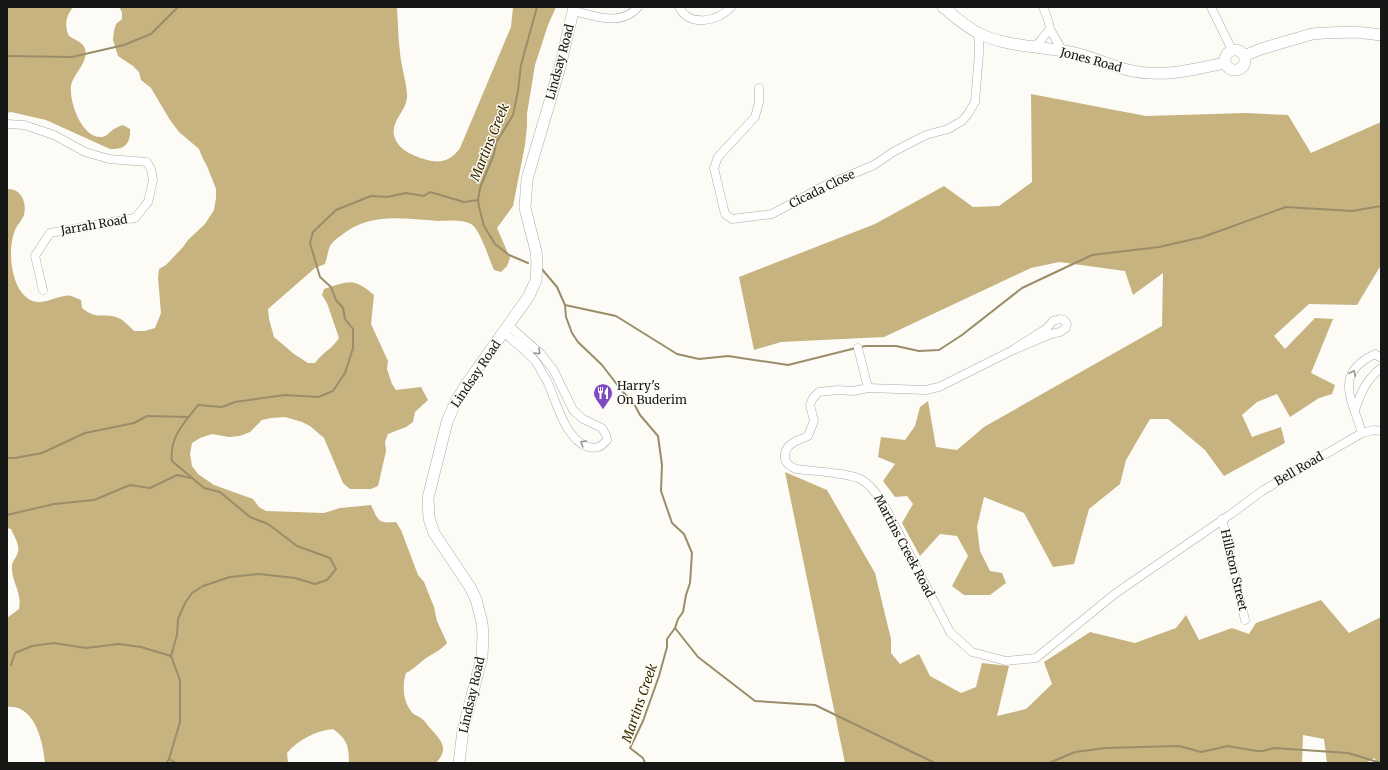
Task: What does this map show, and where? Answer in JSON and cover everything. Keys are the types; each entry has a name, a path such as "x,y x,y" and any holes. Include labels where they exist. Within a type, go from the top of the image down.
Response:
{"street":[{"path":"574,9 607,19 616,19 630,14 638,7"},
{"path":"679,7 684,15 701,20 711,19 718,16 731,7"},
{"name":"Jones Road","path":"943,7 977,32 993,39 1034,48 1064,52 1129,70 1150,73 1177,72 1225,63"},
{"path":"1043,7 1050,29 1064,52"},
{"path":"1211,7 1232,50"},
{"name":"Lindsay Road","path":"459,763 463,730 482,657 482,623 476,599 470,587 434,533 429,518 428,498 447,422 451,412 468,382 529,296 536,280 536,252 525,208 527,178 560,67 574,9"},
{"path":"1034,48 1050,29"},
{"name":"Cicada Close","path":"760,88 756,117 718,157 714,168 725,214 732,219 772,214 824,186 874,165 893,152 926,135 948,129 962,121 975,102 979,54 977,32"},
{"path":"1244,56 1261,49 1298,38 1318,34 1356,32 1381,35"},
{"path":"979,54 987,43 993,39"},
{"path":"1232,50 1239,51 1244,56 1244,64 1238,69 1230,69 1225,63 1226,55 1232,50"},
{"name":"Jarrah Road","path":"7,124 24,125 54,134 85,152 110,159 147,162 151,169 153,180 148,202 135,218 50,233 35,256 43,290"},
{"name":"Martins Creek Road","path":"1011,351 1047,328 1053,321 1060,319 1064,320 1067,324 1066,328 1060,332 1051,334 1011,351 939,387 926,390 868,388 854,391 837,390 819,392 813,398 810,405 814,421 808,436 796,441 786,451 784,456 786,463 790,467 853,477 862,480 875,492 883,503 950,632 972,652 1006,661 1036,658 1116,594 1222,519"},
{"path":"506,330 540,353 553,369 573,410 583,419 602,428 606,435 606,440 602,446 593,448 586,446 574,437 566,428 547,381 535,362 506,330"},
{"path":"858,348 868,388"},
{"path":"1362,433 1349,395 1348,386 1352,370 1364,359 1375,354 1381,358"},
{"path":"1355,410 1363,388 1381,368"},
{"name":"Bell Road","path":"1222,519 1262,491 1362,433 1374,430 1381,431"},
{"name":"Hillston Street","path":"1222,519 1245,620"}],"shaded area":[{"path":"7,7 73,7 66,21 67,32 69,36 82,45 86,54 83,63 72,81 71,86 72,101 78,118 88,132 95,136 102,137 107,135 115,128 123,125 130,129 129,139 126,145 115,149 110,149 46,120 11,112 7,113"},
{"path":"119,7 397,7 399,47 407,98 395,125 394,135 399,145 409,153 432,161 440,161 448,159 460,148 511,27 513,7 556,7 548,25 535,65 527,114 525,145 513,206 497,228 510,258 507,266 501,272 494,270 478,232 471,224 467,222 389,218 365,222 354,227 336,239 330,246 325,264 315,268 268,309 274,337 294,354 308,363 315,363 334,345 339,338 327,303 322,295 324,289 350,282 361,285 374,295 371,324 388,361 387,369 392,384 396,390 421,387 428,400 415,412 413,422 406,427 388,434 385,442 386,451 378,486 371,489 350,489 343,483 324,438 310,426 285,417 262,420 250,432 240,436 229,437 212,434 200,438 192,443 190,454 192,466 198,474 214,485 253,499 259,507 266,511 324,513 340,508 371,505 379,520 385,522 396,522 401,530 418,575 424,582 434,607 437,621 447,643 440,650 426,658 406,673 404,683 404,693 408,707 425,722 441,741 443,749 440,758 436,763 349,763 348,747 341,736 333,729 313,734 296,744 287,753 288,763 45,763 39,735 31,718 17,708 7,707 7,618 19,609 20,603 12,567 18,552 18,546 11,529 7,528 7,189 12,189 19,193 25,205 24,215 13,236 11,254 13,274 16,283 26,297 36,302 40,302 59,297 73,296 81,300 82,308 87,312 96,315 119,318 134,331 145,331 155,328 161,313 158,278 159,269 166,265 188,240 205,224 214,210 216,198 216,189 199,149 179,132 151,88 141,80 139,72 118,56 113,40 116,24 122,19 122,12"},
{"path":"1031,94 1146,116 1246,113 1288,115 1311,153 1381,122 1381,265 1357,305 1309,304 1274,336 1285,349 1315,318 1333,319 1311,373 1335,385 1332,394 1319,398 1290,417 1277,394 1257,402 1242,415 1252,437 1281,427 1285,443 1224,476 1205,450 1168,419 1150,419 1126,460 1120,484 1089,509 1074,564 1053,567 1024,513 984,497 977,527 980,551 990,571 1002,573 1006,583 990,595 964,595 952,586 968,556 957,536 940,534 920,556 902,523 913,504 907,496 895,497 883,481 895,464 878,457 881,437 905,440 915,426 920,407 928,401 936,447 957,450 984,427 1162,326 1163,273 1133,295 1125,271 1059,262 1031,268 884,337 781,342 754,350 739,277 875,224 944,186 973,207 999,206 1032,182"},
{"path":"785,472 827,490 875,573 891,639 891,653 900,664 919,654 930,676 961,693 976,687 982,663 1009,666 997,716 1026,709 1052,684 1044,662 1090,632 1135,643 1176,628 1186,615 1199,640 1232,628 1249,634 1256,623 1321,600 1349,633 1381,617 1381,763 1378,763 1374,758 1366,763 1327,763 1324,739 1303,735 1302,763 845,763"}],"waterway":[{"path":"7,56 72,57 124,45 151,34 178,7"},
{"name":"Martins Creek","path":"528,263 509,255 495,244 484,226 478,200 480,188 494,154 496,143 513,115 521,65 537,7"},
{"path":"166,763 169,759 180,722 180,680 171,656 177,635 178,619 185,603 192,593 203,586 230,577 259,574 295,578 315,584 327,580 336,569 330,558 297,546 268,524 250,517 220,492 204,488 172,461 175,437 198,405 222,407 235,402 285,395 318,397 333,391 345,373 353,348 353,329 345,319 343,308 336,300 331,287 320,277 310,243 313,232 336,210 371,196 387,197 406,193 424,196 430,192 464,202 478,200"},
{"path":"860,347 896,346 919,351 939,350 962,335 1022,288 1092,255 1159,247 1203,237 1286,207 1352,211 1381,206"},
{"name":"Martins Creek","path":"541,268 557,287 565,305 566,317 572,333 578,342 602,365 622,391 633,402 640,415 658,436 662,465 661,491 672,523 684,534 692,553 690,583 683,612 678,619 675,628 667,639 667,647 659,676 643,721 630,748 643,758 645,763"},
{"path":"565,305 616,316 677,354 699,359 728,356 788,365 856,348"},
{"path":"7,458 42,453 85,433 134,423 147,416 188,417"},
{"path":"7,515 54,504 94,500 130,485 150,488 177,475 191,478"},
{"path":"675,628 698,657 755,701 815,705 935,763"},
{"path":"11,665 15,653 32,646 54,643 86,648 119,644 141,647 171,656"},
{"path":"1049,763 1075,752 1105,748 1179,746 1201,752 1228,746 1257,751 1274,748 1348,753 1381,763"},
{"path":"169,759 176,763"}],"place":[{"name":"Harry's On Buderim","path":"603,410"}]}
